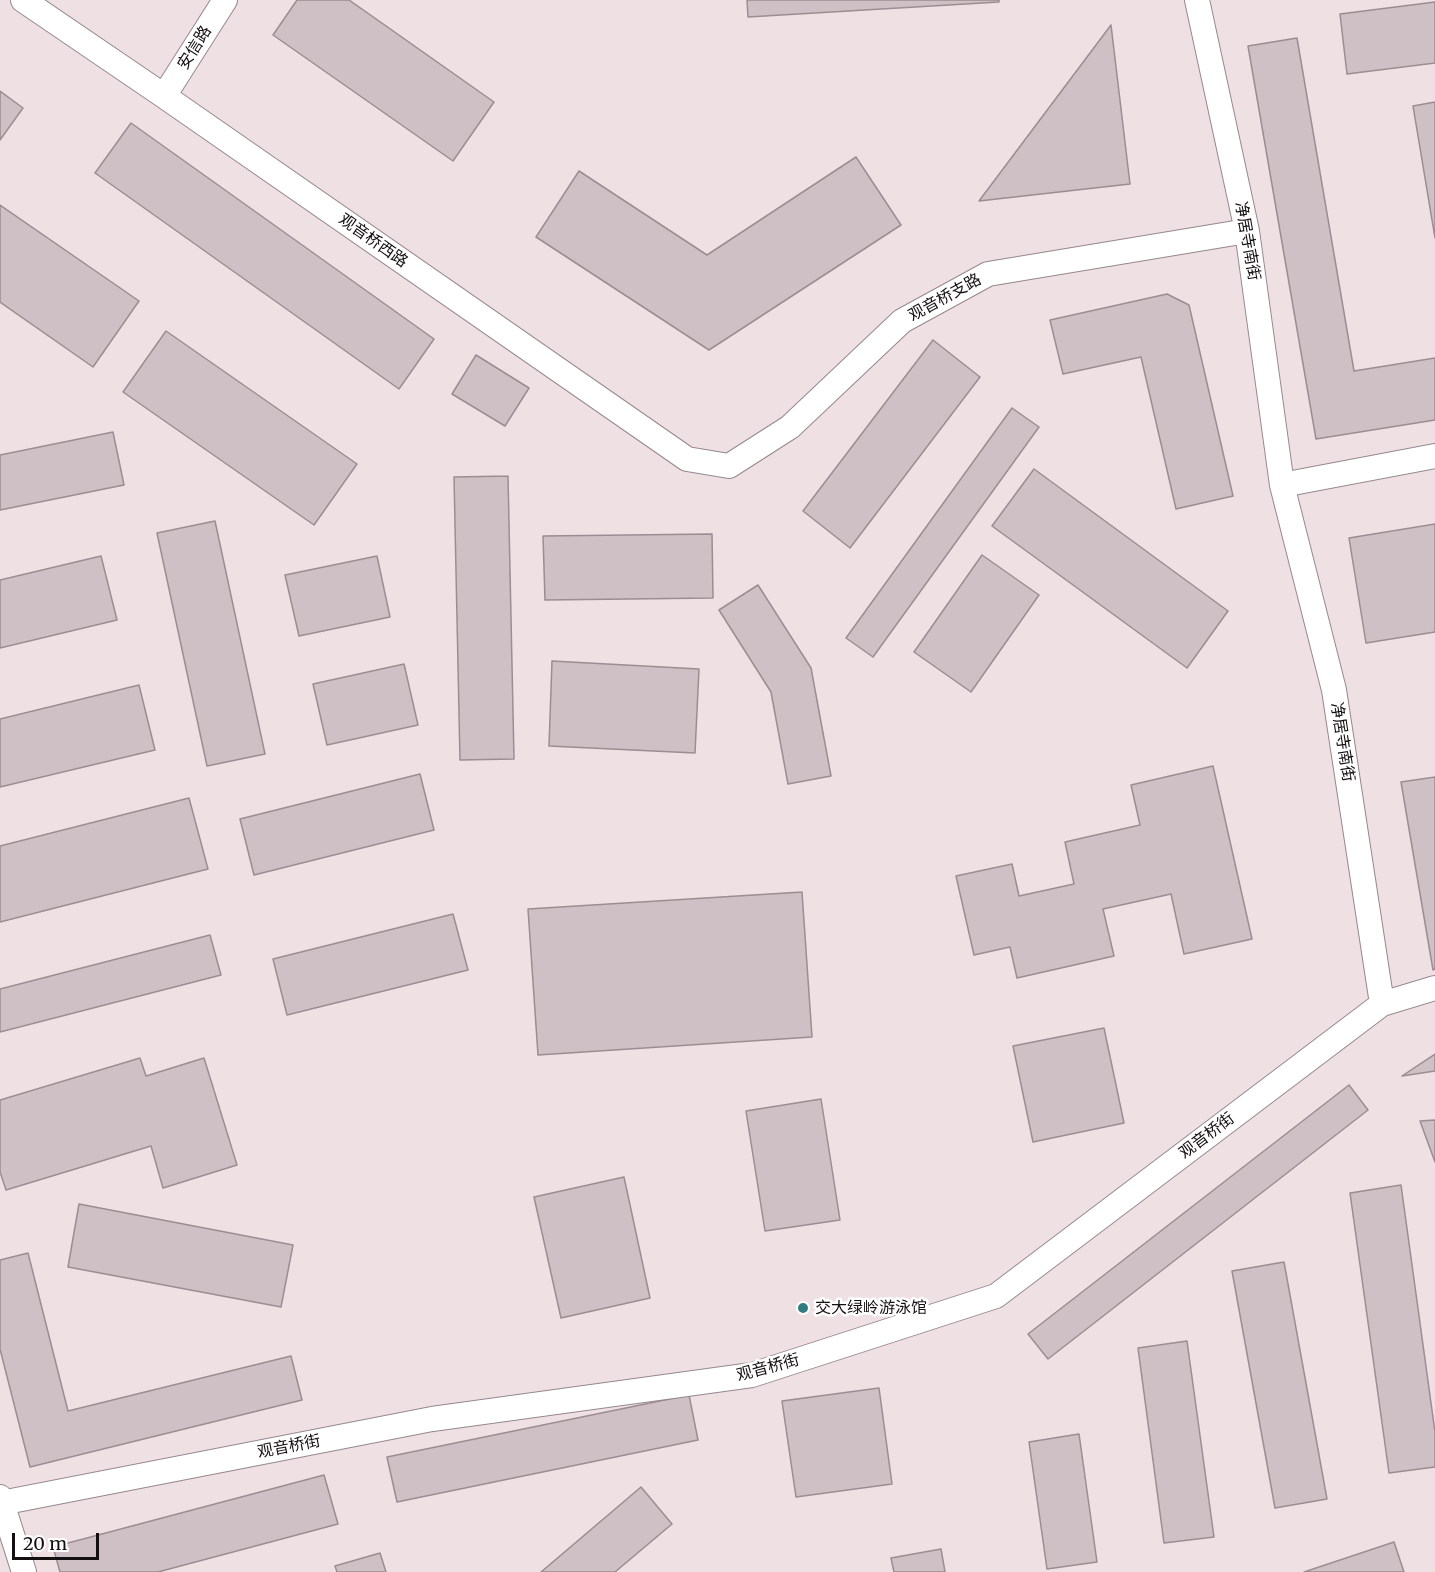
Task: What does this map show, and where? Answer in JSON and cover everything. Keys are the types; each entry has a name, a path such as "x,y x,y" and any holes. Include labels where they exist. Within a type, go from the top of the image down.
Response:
{"street":[{"name":"观音桥西路","path":"23,0 687,459 729,466"},
{"name":"安信路","path":"165,96 225,0"},
{"name":"净居寺南街","path":"1197,0 1247,231 1282,485 1334,690 1382,1004"},
{"name":"观音桥支路","path":"729,466 790,427 902,321 988,274 1247,231"},
{"path":"1282,485 1435,456"},
{"name":"观音桥街","path":"1,1500 432,1419 752,1375 996,1296 1382,1004 1435,988"},
{"path":"1,1500 24,1572"}],"building":[{"path":"297,0 349,0 494,102 453,161 273,35"},
{"path":"747,0 999,0 999,2 748,17"},
{"path":"1435,2 1435,63 1347,74 1340,14"},
{"path":"1111,25 1130,184 979,201"},
{"path":"1297,38 1354,371 1435,358 1435,420 1316,439 1248,46"},
{"path":"0,91 23,108 0,140"},
{"path":"1435,102 1435,238 1413,106"},
{"path":"131,123 434,339 399,389 95,173"},
{"path":"856,157 901,225 709,350 536,237 579,171 707,255"},
{"path":"0,205 139,301 93,367 0,302"},
{"path":"1167,294 1189,305 1233,496 1176,509 1141,357 1063,374 1050,320"},
{"path":"166,331 357,464 314,525 123,392"},
{"path":"933,340 980,377 850,548 803,511"},
{"path":"476,355 529,388 505,426 452,394"},
{"path":"1012,408 1039,427 873,657 846,638"},
{"path":"113,432 124,485 0,510 0,455"},
{"path":"1034,469 1228,611 1187,668 992,526"},
{"path":"508,476 514,759 460,760 454,477"},
{"path":"215,521 265,754 207,766 157,533"},
{"path":"1435,524 1435,632 1366,643 1349,538"},
{"path":"712,534 713,598 545,600 543,536"},
{"path":"982,555 1039,595 971,692 914,652"},
{"path":"101,556 117,620 0,648 0,580"},
{"path":"377,556 390,617 299,636 285,575"},
{"path":"758,585 811,668 831,776 788,784 771,692 719,610"},
{"path":"552,661 699,669 695,753 549,746"},
{"path":"404,664 418,725 327,745 313,684"},
{"path":"139,685 155,750 0,787 0,719"},
{"path":"1213,766 1252,939 1184,954 1171,894 1103,909 1114,956 1017,978 1010,947 974,955 956,876 1012,864 1019,896 1074,884 1065,842 1140,825 1131,785"},
{"path":"420,774 434,830 254,875 240,819"},
{"path":"1435,777 1435,969 1433,970 1401,782"},
{"path":"189,798 208,869 0,922 0,846"},
{"path":"802,892 812,1037 538,1055 528,909"},
{"path":"453,914 468,970 287,1015 273,959"},
{"path":"210,935 221,975 0,1032 0,989"},
{"path":"1104,1028 1124,1123 1033,1142 1013,1046"},
{"path":"1435,1054 1435,1071 1402,1076"},
{"path":"140,1058 146,1076 204,1058 237,1165 163,1188 151,1146 6,1190 0,1172 0,1100"},
{"path":"1349,1085 1368,1110 1048,1359 1028,1334"},
{"path":"821,1099 840,1220 765,1231 746,1111"},
{"path":"1435,1120 1435,1162 1420,1121"},
{"path":"624,1177 650,1298 561,1318 534,1197"},
{"path":"1401,1185 1435,1432 1435,1467 1389,1473 1350,1193"},
{"path":"79,1204 293,1245 281,1307 68,1267"},
{"path":"28,1253 68,1411 291,1356 302,1400 30,1467 0,1349 0,1260"},
{"path":"1284,1262 1327,1499 1275,1508 1232,1271"},
{"path":"1187,1341 1214,1537 1164,1543 1138,1348"},
{"path":"879,1388 892,1484 796,1497 782,1401"},
{"path":"689,1395 698,1440 397,1502 387,1457"},
{"path":"1079,1434 1097,1562 1047,1569 1029,1442"},
{"path":"324,1475 338,1524 158,1572 60,1572 53,1547"},
{"path":"641,1487 672,1524 615,1572 541,1572"},
{"path":"1394,1542 1404,1572 1304,1572"},
{"path":"941,1549 945,1572 894,1572 891,1558"},
{"path":"380,1553 386,1572 337,1572 335,1566"}],"place":[{"name":"交大绿岭游泳馆","path":"803,1308"}]}
